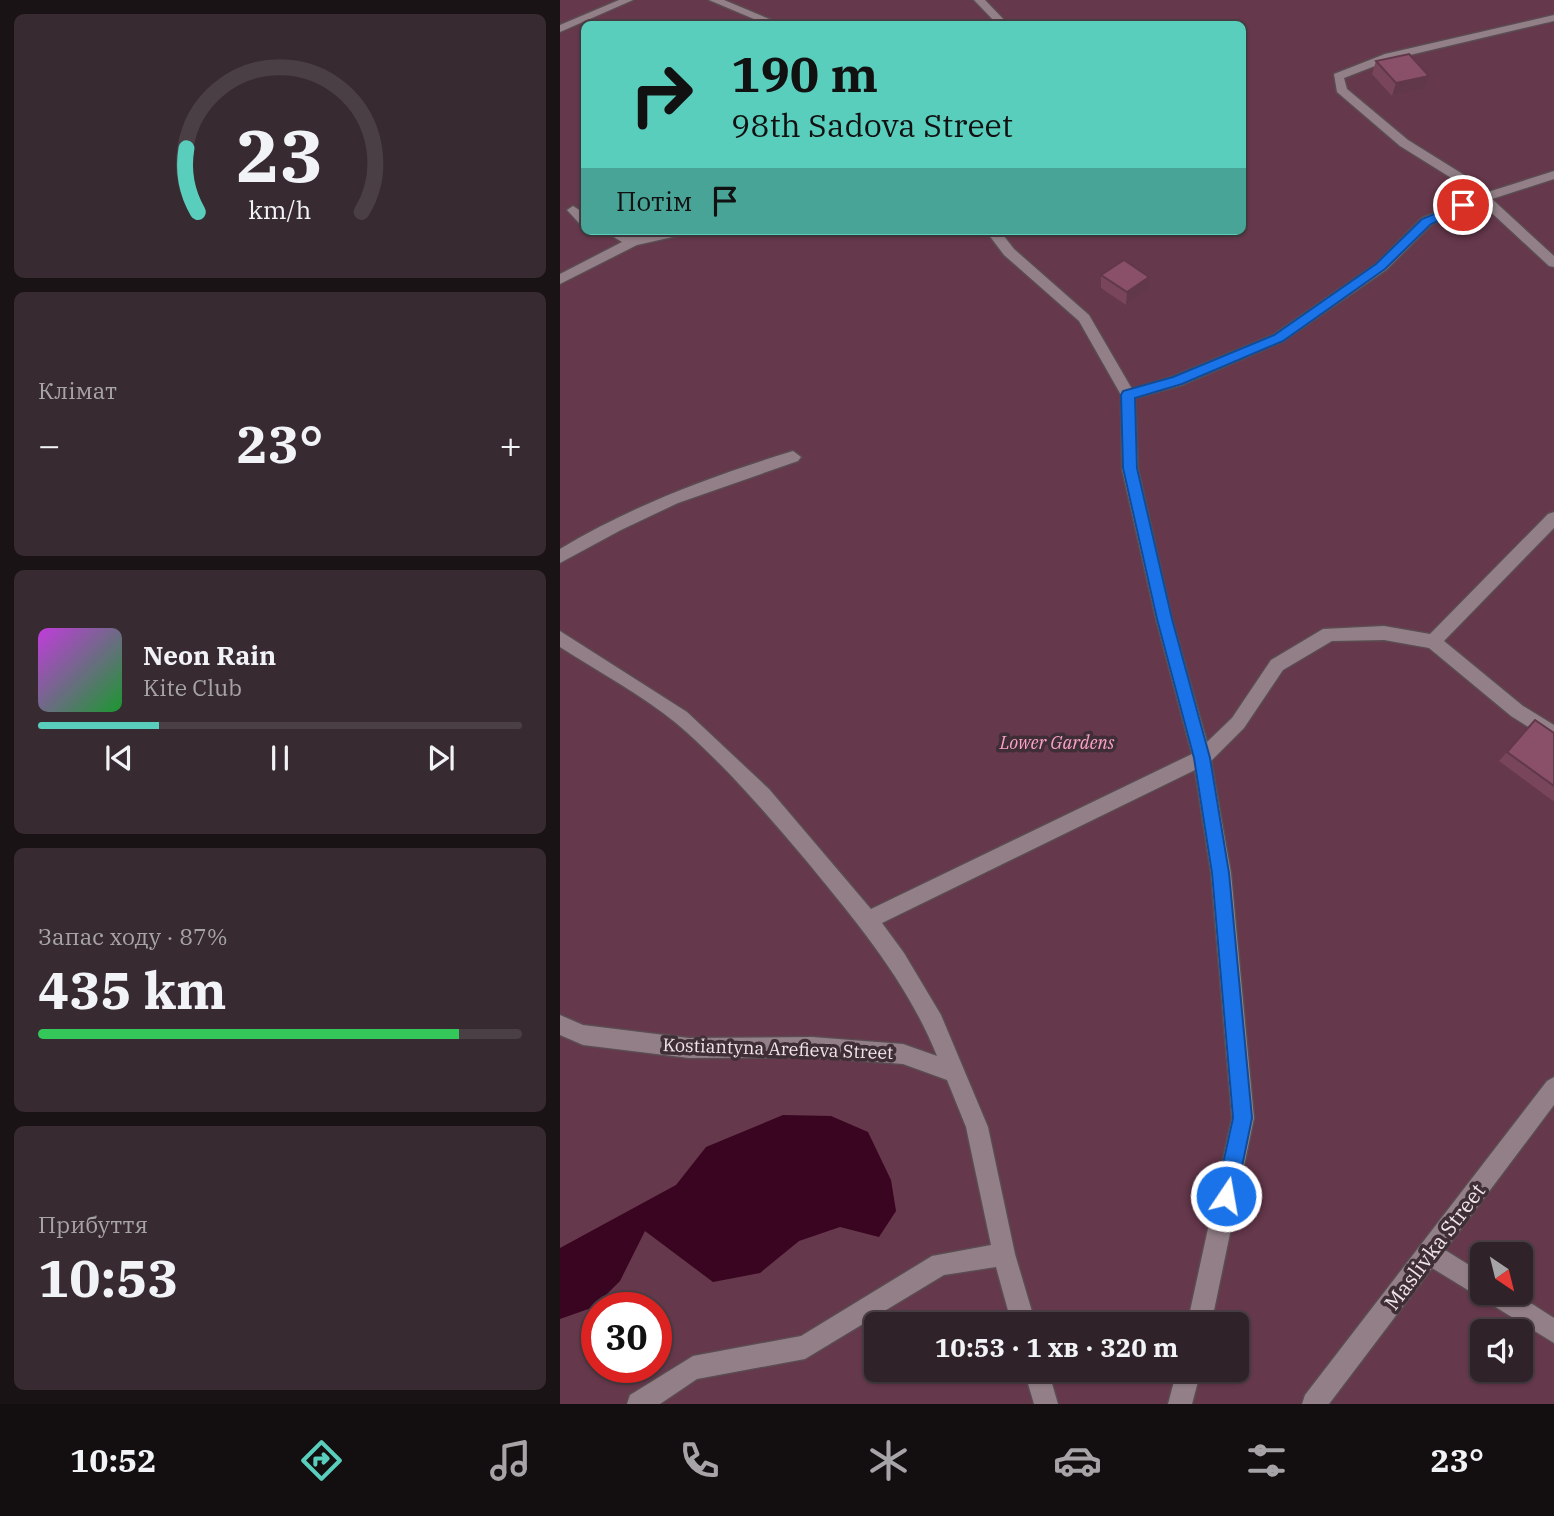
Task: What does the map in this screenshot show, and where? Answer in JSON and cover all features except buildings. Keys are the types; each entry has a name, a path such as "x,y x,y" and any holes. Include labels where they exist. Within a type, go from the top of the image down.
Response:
{"street":[{"path":"560,29 628,0"},
{"path":"714,0 767,21"},
{"path":"979,0 1000,21"},
{"path":"1554,18 1389,56 1338,76 1341,90 1404,142 1465,181 1554,263"},
{"path":"1128,395 1177,381 1278,338 1381,267 1427,221 1482,198 1554,175"},
{"path":"573,210 581,217"},
{"path":"619,235 633,242"},
{"path":"560,280 633,242 664,235"},
{"path":"996,235 1009,252 1084,318 1128,395 1130,468 1164,619 1202,758 1221,873 1243,1118 1202,1312"},
{"path":"560,557 600,531 701,486 793,457"},
{"path":"1433,642 1554,518"},
{"path":"868,920 1202,758 1237,723 1277,665 1329,634 1384,633 1433,642 1517,710 1554,735"},
{"path":"560,638 681,717 762,795 868,920 897,960 934,1022 977,1127 1004,1254 1020,1312"},
{"name":"Kostiantyna Arefieva Street","path":"560,1025 583,1035 689,1048 812,1047 903,1054 954,1072"},
{"name":"Maslivka Street","path":"1314,1404 1554,1088"},
{"path":"639,1404 693,1368 805,1347 940,1264 1004,1254"},
{"path":"1430,1254 1470,1279"},
{"path":"1513,1306 1554,1332"},
{"path":"1040,1382 1046,1404"},
{"path":"1181,1404 1186,1382"}],"green space":[{"name":"Lower Gardens","path":"560,0 1554,0 1554,1404 560,1404"}],"shaded area":[{"path":"783,1115 831,1116 868,1132 891,1180 896,1211 879,1237 840,1227 799,1241 760,1273 713,1282 645,1231 620,1281 609,1292 581,1292 581,1312 560,1319 560,1248 676,1185 706,1147"}],"route":[{"path":"1226,1196 1243,1118 1221,873 1202,758 1164,619 1130,468 1128,395 1177,381 1278,338 1381,267 1427,221 1463,205"}]}
